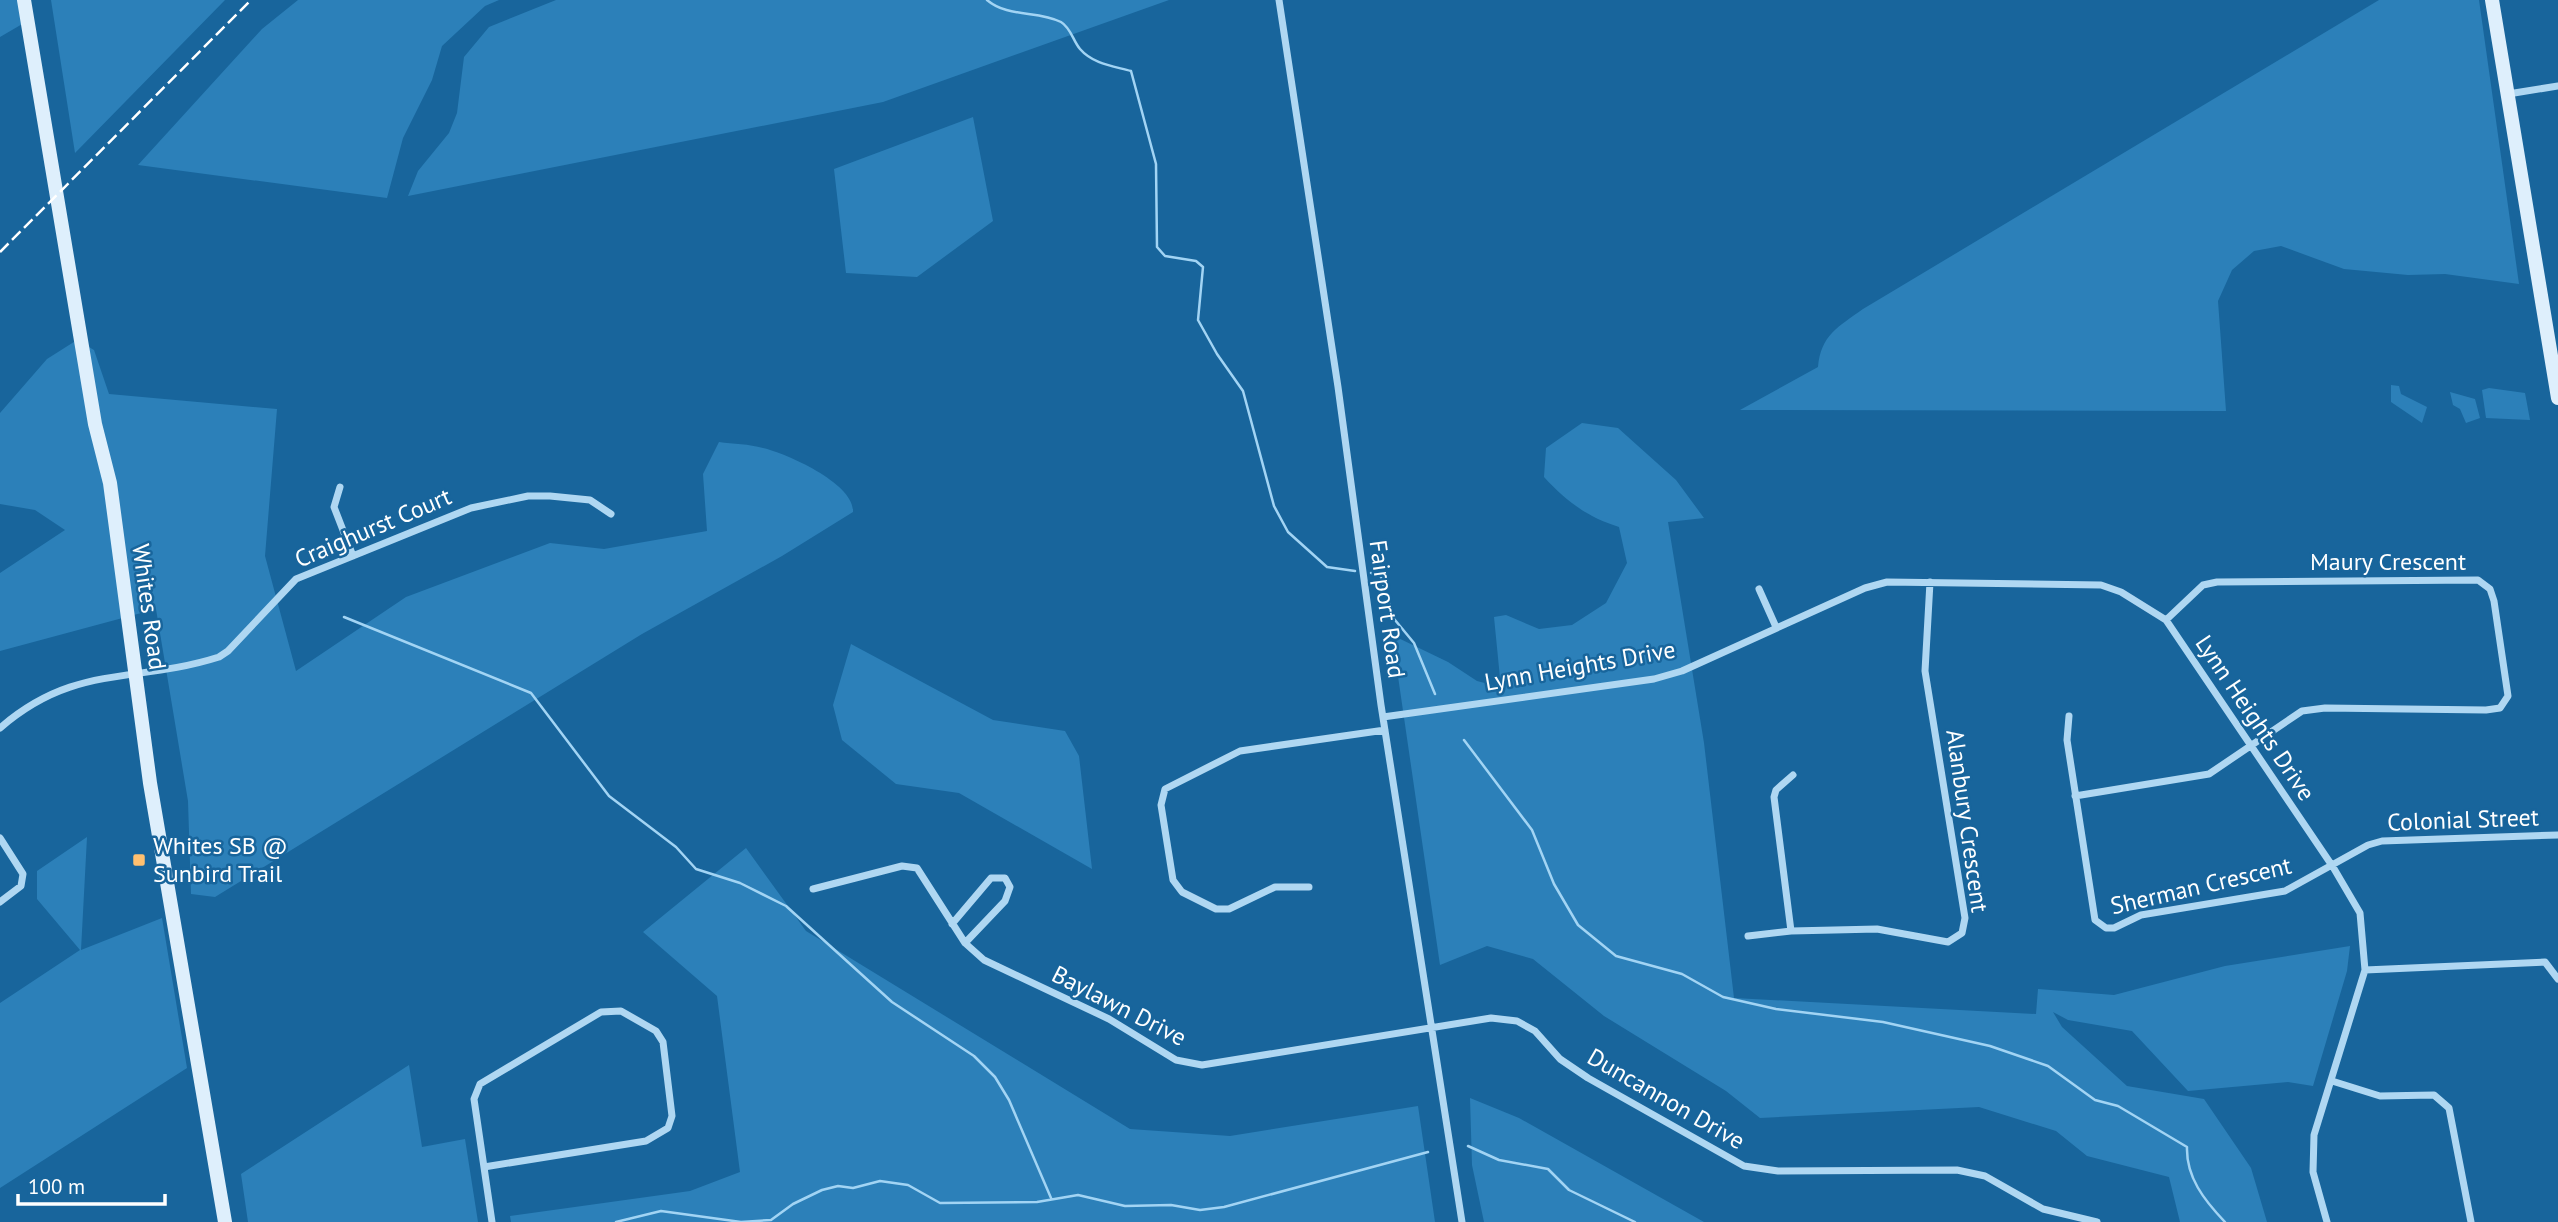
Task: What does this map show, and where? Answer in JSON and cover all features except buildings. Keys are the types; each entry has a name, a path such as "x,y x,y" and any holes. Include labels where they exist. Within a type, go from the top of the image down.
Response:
{"main road":[{"name":"Whites Road","path":"24,0 95,424 110,483 150,783 225,1222"},
{"path":"2491,0 2558,398"}],"street":[{"name":"Fairport Road","path":"1279,0 1320,265 1383,717 1462,1222"},
{"path":"2507,94 2558,86"},
{"path":"340,487 334,508 353,556"},
{"name":"Craighurst Court","path":"0,728 22,709 59,689 219,657 228,651 290,584 471,508 495,502 550,496 590,500 611,514"},
{"name":"Maury Crescent","path":"2166,620 2203,585 2217,582 2478,580 2490,589 2508,696 2500,708 2302,711 2252,746"},
{"name":"Lynn Heights Drive","path":"1383,717 1654,678 1682,671 1865,588 1886,582 2101,585 2121,592 2166,620 2333,867 2360,913 2365,970 2315,1135 2313,1171 2327,1222"},
{"name":"Alanbury Crescent","path":"1748,936 1791,931 1877,929 1948,942 1962,933 1965,918 1925,671 1930,582"},
{"path":"1759,589 1776,628"},
{"path":"2069,716 2067,740 2074,796 2209,774 2252,746"},
{"path":"1309,887 1275,887 1229,909 1216,909 1182,892 1172,880 1161,805 1165,789 1240,751 1385,730"},
{"path":"1791,931 1774,797 1776,790 1793,775"},
{"name":"Sherman Crescent","path":"2074,796 2095,920 2106,928 2114,928 2141,915 2286,891 2333,867"},
{"name":"Colonial Street","path":"2333,867 2368,845 2382,841 2558,835"},
{"path":"0,838 23,874 20,887 0,902"},
{"name":"Baylawn Drive","path":"813,889 902,866 917,868 965,943 984,960 1109,1019 1176,1060 1202,1065 1432,1028"},
{"path":"952,924 991,878 1004,878 1010,887 1005,901 965,943"},
{"path":"2365,970 2545,962 2558,979"},
{"path":"484,1167 646,1141 660,1135 668,1128 673,1116 663,1042 656,1031 621,1011 601,1013 480,1084 474,1099 492,1222"},
{"name":"Duncannon Drive","path":"1432,1028 1492,1018 1517,1021 1535,1031 1560,1059 1588,1078 1744,1166 1778,1171 1957,1170 1985,1176 2043,1209 2097,1222"},
{"path":"2332,1081 2380,1096 2434,1095 2449,1108 2471,1222"}],"shaded area":[{"path":"0,0 22,0 24,23 0,37"},
{"path":"51,0 225,0 75,153"},
{"path":"298,0 499,0 485,6 442,46 432,80 403,138 387,198 138,165 262,29"},
{"path":"556,0 1169,0 883,102 408,196 418,171 449,133 457,113 464,57 489,27"},
{"path":"2379,0 2479,0 2519,284 2445,274 2408,275 2344,269 2281,246 2254,251 2232,270 2218,301 2226,411 1740,410 1818,367 1827,339 1863,309"},
{"path":"973,117 993,221 917,277 846,273 834,169"},
{"path":"77,340 94,350 109,394 277,409 265,556 296,671 406,597 550,543 604,549 707,531 703,474 719,442 763,448 803,464 832,481 843,491 851,501 853,512 782,556 642,634 215,897 191,894 188,801 156,609 0,651 0,573 65,530 35,510 0,504 0,413 47,359"},
{"path":"2391,385 2399,386 2401,394 2427,407 2422,423 2391,402"},
{"path":"2489,388 2525,393 2530,420 2486,418 2482,390"},
{"path":"2450,392 2475,399 2480,418 2466,423 2460,409 2453,405"},
{"path":"1582,423 1618,428 1676,480 1704,518 1668,522 1704,743 1734,998 2036,1014 2038,989 2114,995 2225,966 2350,946 2347,971 2313,1086 2288,1082 2188,1091 2132,1031 2068,1020 2053,1012 2062,1027 2127,1086 2204,1099 2251,1168 2267,1222 2180,1222 2169,1177 2087,1156 2056,1131 1979,1107 1760,1118 1726,1091 1604,1016 1533,959 1487,946 1440,965 1392,635 1448,662 1477,681 1496,686 1500,678 1494,617 1506,615 1539,629 1572,625 1606,603 1627,563 1619,527 1578,507 1560,494 1544,477 1546,448"},
{"path":"851,644 993,720 1065,731 1079,756 1092,869 959,793 896,784 842,740 833,705"},
{"path":"87,837 81,950 162,918 187,1068 0,1188 0,1003 80,950 37,899 37,871"},
{"path":"746,848 806,931 1130,1129 1230,1136 1418,1106 1435,1222 511,1222 510,1216 690,1191 740,1172 717,996 643,932"},
{"path":"409,1065 422,1147 465,1139 478,1222 248,1222 241,1174"},
{"path":"1470,1098 1519,1118 1704,1222 1484,1222 1472,1165"}],"waterway":[{"path":"987,0 995,6 1014,12 1043,16 1061,22 1085,54 1104,64 1131,71 1156,164 1157,247 1165,256 1196,261 1203,267 1198,320 1217,354 1243,391 1274,506 1288,532 1327,567 1355,571"},
{"path":"1371,573 1380,574 1395,620 1414,643 1435,694"},
{"path":"344,617 531,693 609,796 676,847 696,869 740,883 786,906 892,1002 974,1056 995,1077 1009,1100 1051,1198"},
{"path":"1464,740 1532,830 1554,884 1578,925 1616,956 1682,974 1723,997 1776,1009 1883,1022 1990,1046 2048,1066 2095,1100 2118,1106 2187,1147 2187,1158 2198,1188 2225,1222"},
{"path":"1468,1146 1499,1160 1548,1169 1569,1190 1635,1222"},
{"path":"616,1222 661,1211 741,1222 771,1220 793,1204 822,1190 838,1186 853,1188 880,1181 908,1185 940,1203 1037,1202 1078,1195 1125,1206 1171,1205 1200,1210 1224,1207 1428,1152"}],"railway":[{"path":"0,252 251,0"}],"place":[{"name":"Whites SB @ Sunbird Trail","path":"139,860"}]}
